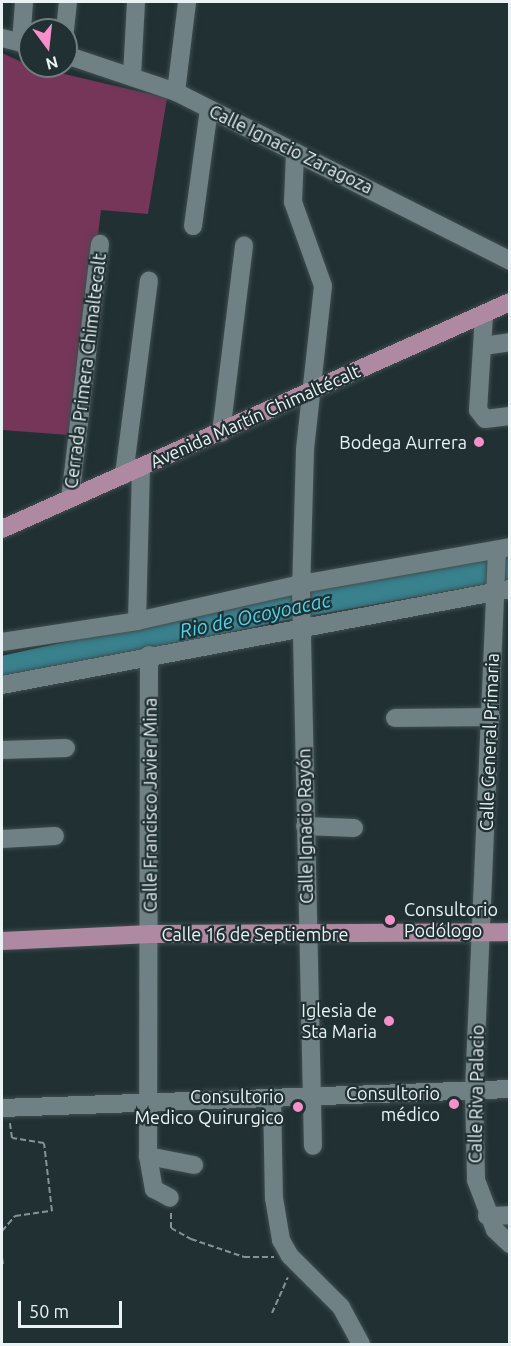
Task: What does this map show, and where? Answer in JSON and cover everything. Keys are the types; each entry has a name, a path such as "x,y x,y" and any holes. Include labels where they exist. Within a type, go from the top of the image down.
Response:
{"main road":[{"name":"Avenida Martín Chimaltécalt","path":"2,529 510,302"},
{"name":"Calle 16 de Septiembre","path":"2,941 151,934 480,934 510,932"}],"street":[{"path":"24,2 25,18"},
{"path":"66,18 68,2"},
{"path":"132,76 136,2"},
{"path":"176,92 187,2"},
{"path":"2,38 18,42"},
{"name":"Calle Ignacio Zaragoza","path":"78,59 176,92 510,261"},
{"path":"193,226 209,109"},
{"path":"295,153 293,202 323,286 310,390 301,587"},
{"name":"Cerrada Primera Chimaltecalt","path":"70,499 100,244"},
{"path":"221,433 244,244"},
{"path":"124,475 149,281"},
{"path":"484,315 479,414 490,420 510,416"},
{"path":"483,346 510,342"},
{"path":"137,621 141,467"},
{"path":"2,642 137,621 301,587 501,551"},
{"name":"Calle General Primaria","path":"480,934 501,551"},
{"name":"Calle Ignacio Rayón","path":"301,587 307,934 315,1096 313,1146"},
{"path":"2,685 301,624 499,587"},
{"name":"Calle Francisco Javier Mina","path":"149,655 151,934 148,1156 154,1189 170,1198"},
{"path":"395,718 491,717"},
{"path":"2,750 66,748"},
{"path":"305,826 354,828"},
{"path":"2,839 55,836"},
{"name":"Calle Riva Palacio","path":"480,934 474,1090 476,1190 488,1216 510,1244"},
{"path":"5,1108 149,1098 315,1096 510,1089"},
{"path":"272,1097 274,1198 293,1258 341,1307 361,1344"},
{"path":"148,1156 194,1165"},
{"path":"488,1216 510,1215"}],"path":[{"path":"2,1231 15,1216 52,1211 44,1143 12,1138 5,1108"},
{"path":"170,1198 171,1227 190,1239 244,1257 293,1258 272,1313"},
{"path":"2,1258 3,1264"}],"shaded area":[{"path":"2,53 18,60 18,78 78,77 167,98 148,214 101,210 74,431 68,435 2,430"}],"waterway":[{"name":"Rio de Ocoyoacac","path":"2,669 280,608 510,567"}],"place":[{"name":"Bodega Aurrera","path":"479,442"},
{"name":"Consultorio Podólogo","path":"390,920"},
{"name":"Iglesia de Sta Maria","path":"389,1021"},
{"name":"Consultorio médico","path":"454,1104"},
{"name":"Consultorio Medico Quirurgico","path":"298,1107"}]}
